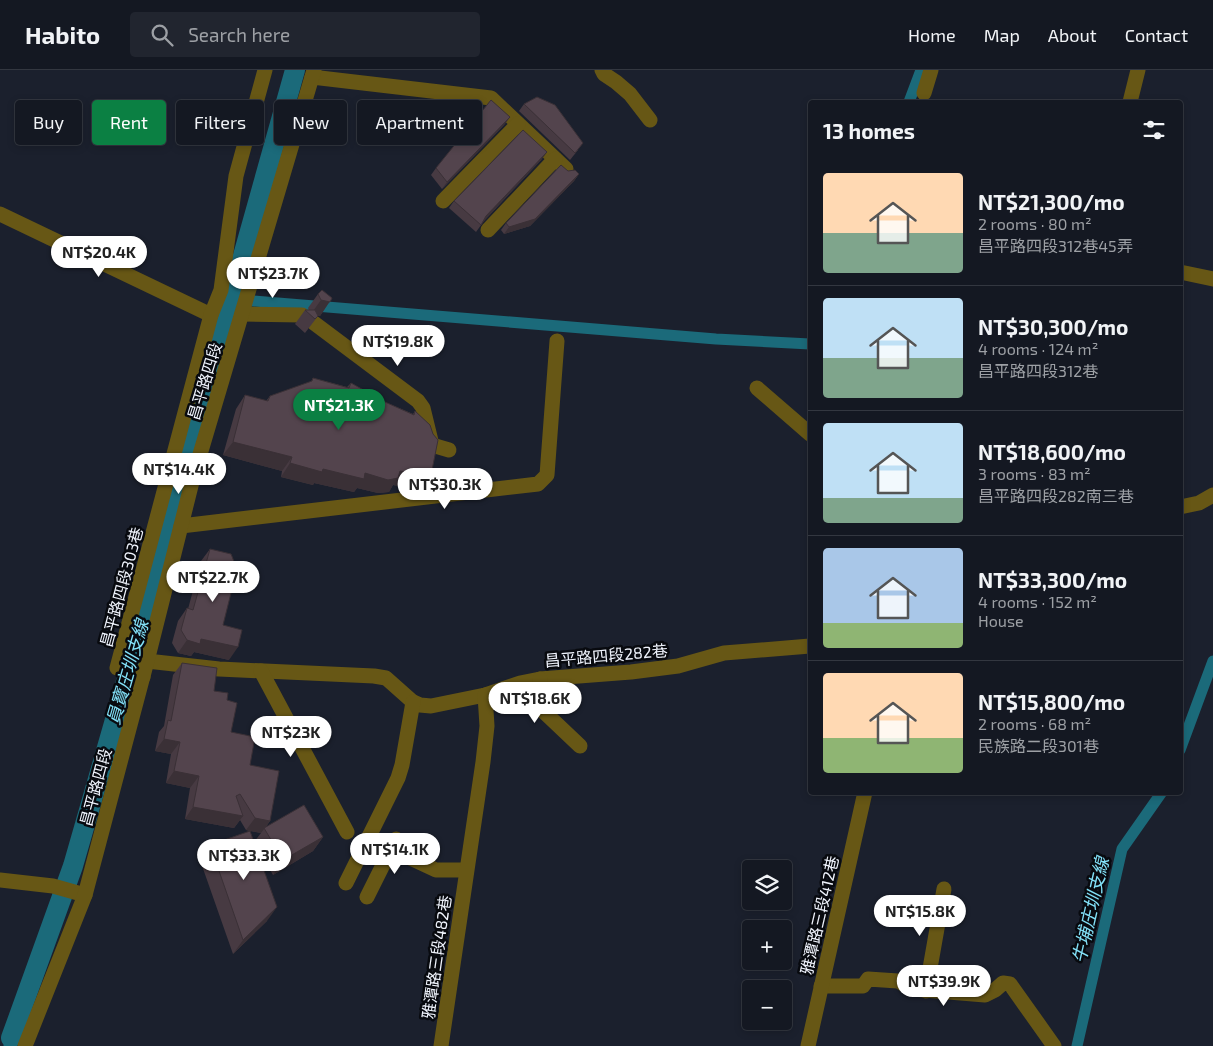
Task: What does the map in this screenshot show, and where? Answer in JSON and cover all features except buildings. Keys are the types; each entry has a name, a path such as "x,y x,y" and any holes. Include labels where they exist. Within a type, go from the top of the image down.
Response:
{"street":[{"path":"0,214 211,315 221,290 236,176 265,70"},
{"path":"602,70 604,74 630,94 650,120"},
{"path":"924,93 931,70"},
{"path":"1130,100 1138,70"},
{"path":"313,73 491,98 561,164 488,230"},
{"name":"昌平路四段","path":"25,1046 85,895 193,478 313,73"},
{"path":"443,201 518,124"},
{"path":"1183,273 1213,279"},
{"path":"242,314 308,319 418,401 423,408 432,445 449,450"},
{"name":"昌平路四段303巷","path":"142,676 117,668 211,315"},
{"path":"181,526 538,484 547,475 557,341"},
{"path":"757,388 808,432"},
{"path":"1183,506 1199,503 1213,495"},
{"name":"昌平路四段282巷","path":"413,702 420,706 431,706 485,695 540,678 678,666 724,653 808,646"},
{"path":"147,661 219,669 374,676 386,678 413,702 398,778 346,883"},
{"path":"261,671 347,832"},
{"path":"540,678 541,708 580,746"},
{"name":"雅潭路三段482巷","path":"441,1046 485,744 487,726 485,695"},
{"name":"雅潭路三段412巷","path":"808,1046 864,795"},
{"path":"366,897 394,844 436,870 466,870"},
{"path":"0,880 53,886 85,895"},
{"path":"926,991 944,889"},
{"path":"821,986 863,986 868,979 898,981 912,989 926,991 985,995 1003,983 1010,984 1054,1046"}],"waterway":[{"name":"員寶庄圳支線","path":"11,1038 73,866 137,643 176,495 295,70"},
{"path":"910,100 921,70"},
{"path":"230,299 716,339 808,344"},
{"name":"牛埔庄圳支線","path":"1183,742 1213,661"},
{"name":"牛埔庄圳支線","path":"1077,1046 1122,849 1160,795"},
{"path":"9,1046 11,1038"}]}
